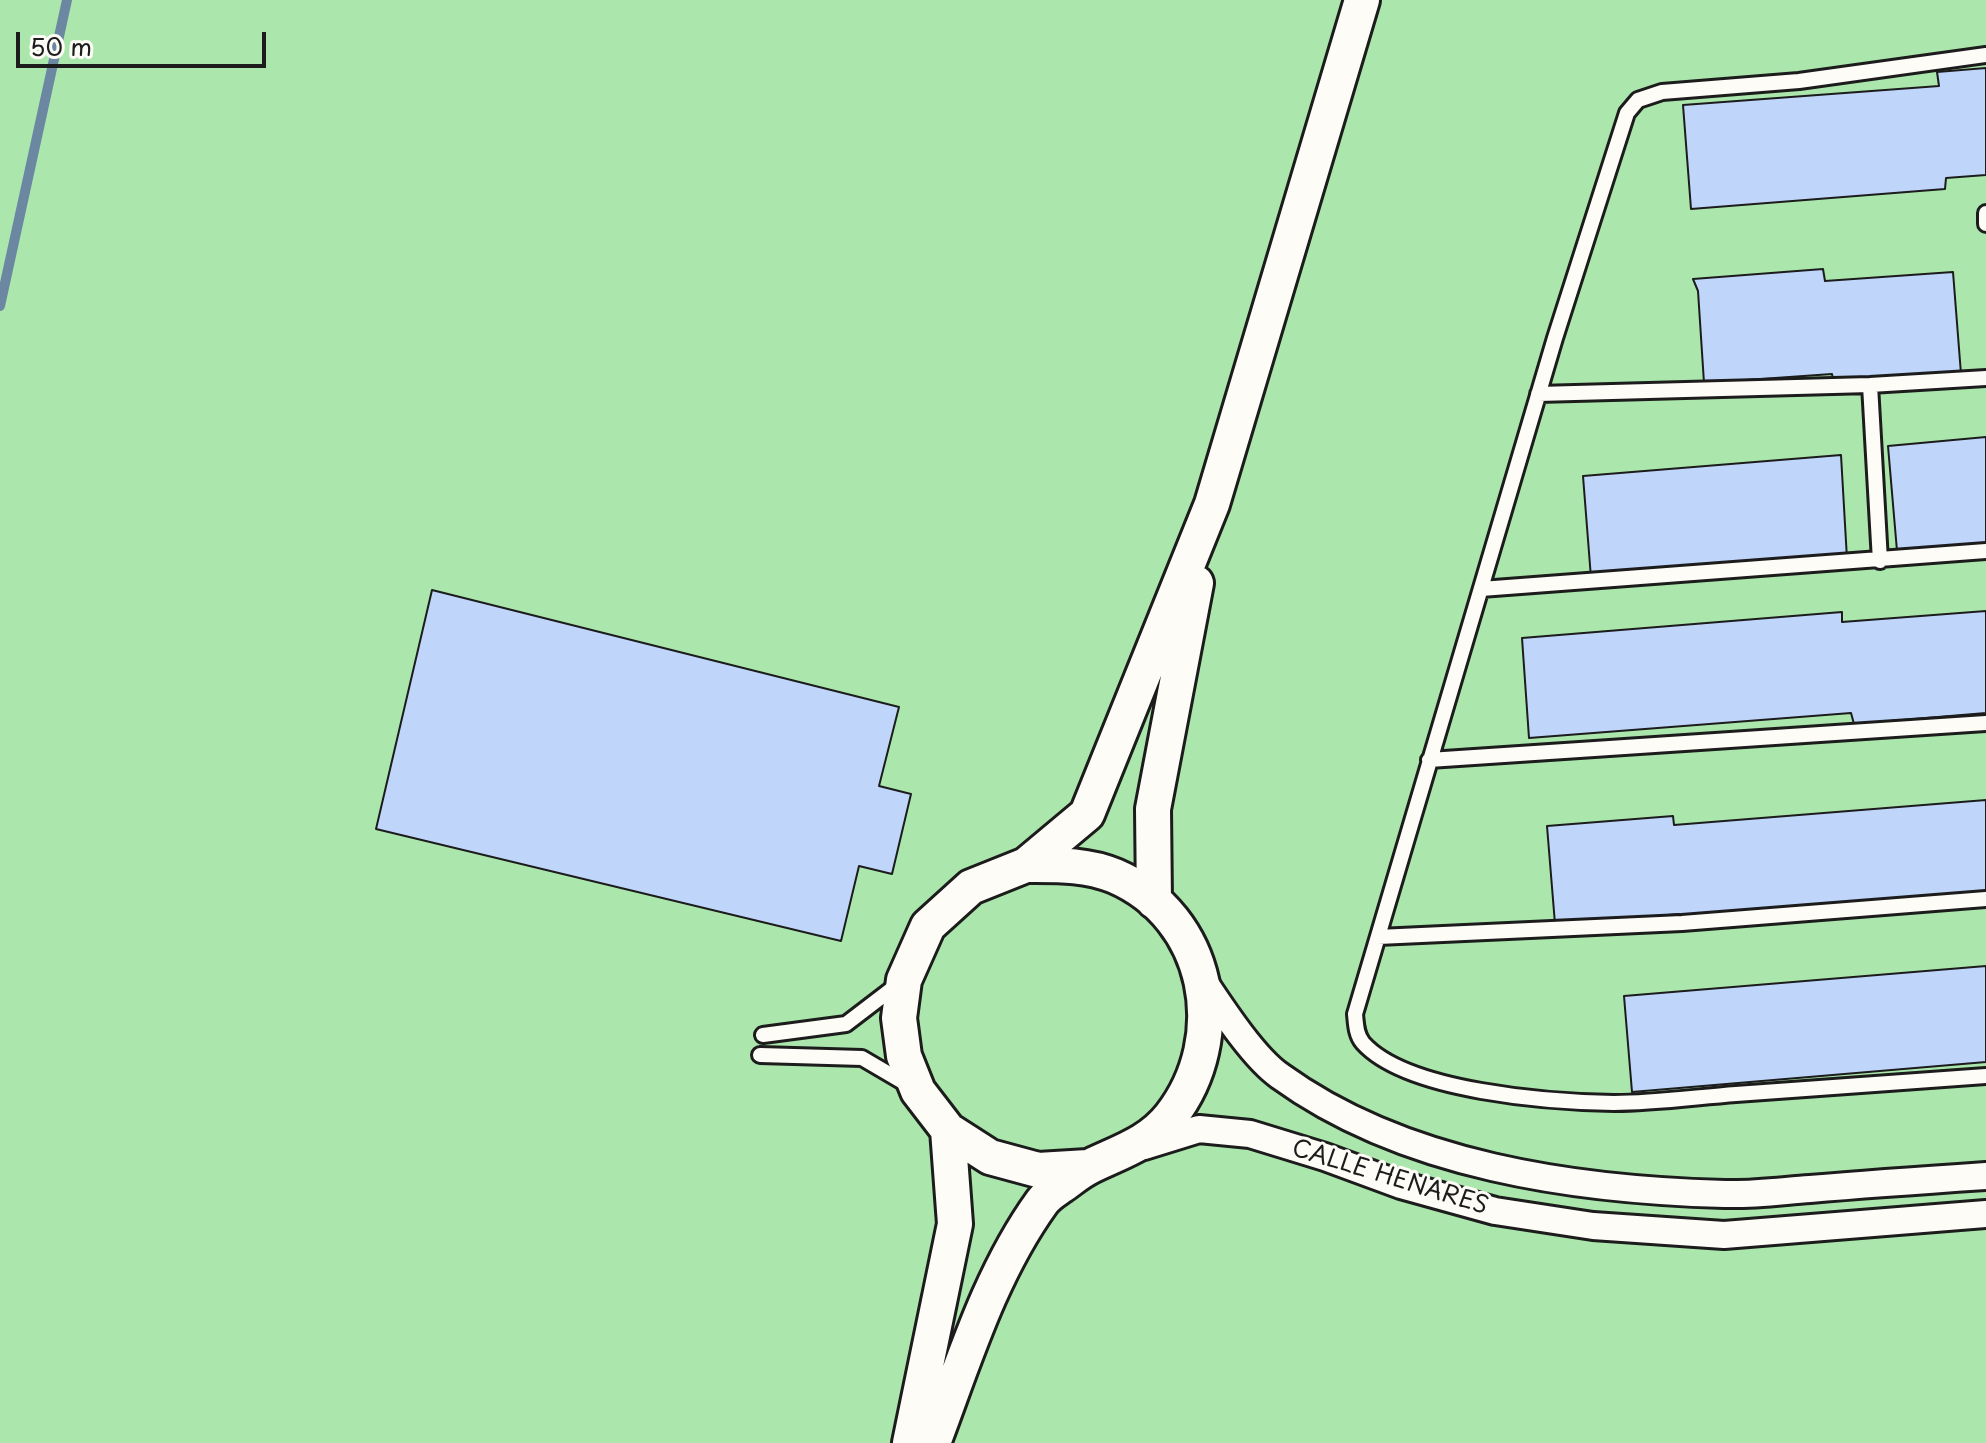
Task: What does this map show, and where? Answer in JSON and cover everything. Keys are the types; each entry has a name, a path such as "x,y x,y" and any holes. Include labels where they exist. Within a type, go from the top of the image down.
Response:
{"street":[{"path":"1088,1167 1038,1170 990,1157 948,1130 918,1091 904,1056 899,1018 904,980 928,926 971,887 1026,865 1087,814 1212,504 1362,0"},
{"path":"1154,901 1153,809 1212,504"},
{"path":"933,1443 998,1273 1044,1198 1088,1167 1133,1149 1170,1117 1196,1077 1207,1030 1204,982 1185,938 1154,901 1116,876 1072,864 1026,865"},
{"name":"CALLE HENARES","path":"1204,982 1233,1025 1277,1075 1342,1114 1414,1144 1506,1171 1598,1186 1728,1195 1986,1176"},
{"name":"CALLE HENARES","path":"1133,1149 1199,1129 1250,1134 1401,1185 1495,1211 1593,1226 1724,1235 1986,1214"},
{"path":"910,1443 955,1224 948,1130"}],"lane":[{"path":"1986,55 1799,81 1662,92 1638,100 1627,113 1538,394 1355,1014 1361,1041 1398,1066 1427,1078 1474,1090 1615,1103 1986,1076"},
{"path":"1986,213 1986,224"},
{"path":"1538,394 1870,385 1986,378"},
{"path":"1870,385 1880,561"},
{"path":"1481,589 1986,551"},
{"path":"1429,760 1986,723"},
{"path":"1378,937 1682,923 1986,899"},
{"path":"763,1035 846,1024 904,980"},
{"path":"760,1055 862,1058 918,1091"}],"green space":[{"path":"0,0 1986,0 1986,1443 0,1443"}],"building":[{"path":"1986,68 1986,175 1946,178 1945,189 1691,209 1683,105 1939,86 1937,72"},
{"path":"1823,269 1825,281 1953,272 1961,374 1834,384 1832,374 1704,383 1698,291 1693,279"},
{"path":"1986,437 1986,543 1897,551 1888,446"},
{"path":"1841,455 1847,559 1591,578 1583,476"},
{"path":"432,590 899,707 879,786 911,794 892,874 859,866 841,941 376,829"},
{"path":"1986,611 1986,713 1854,724 1851,713 1529,738 1522,638 1842,612 1842,622"},
{"path":"1986,800 1986,896 1680,921 1680,914 1555,924 1547,826 1673,816 1674,825"},
{"path":"1986,966 1986,1062 1632,1092 1624,996"}],"waterway":[{"path":"0,306 67,0"}]}
